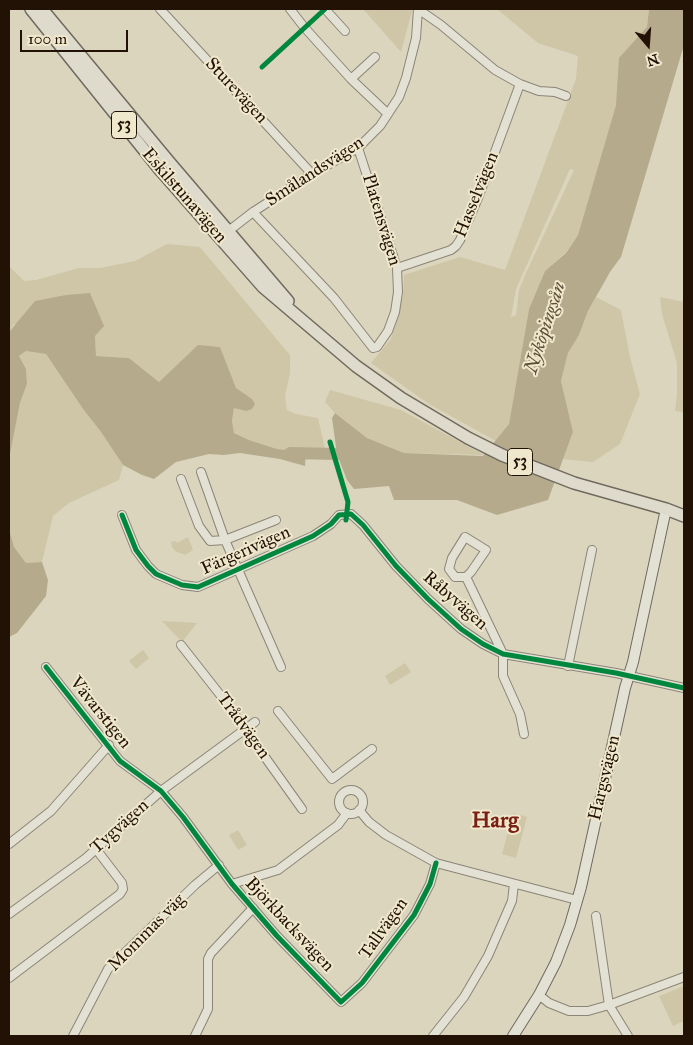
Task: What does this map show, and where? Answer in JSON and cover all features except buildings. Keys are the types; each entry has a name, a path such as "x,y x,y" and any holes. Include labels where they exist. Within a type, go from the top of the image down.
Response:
{"main road":[{"name":"Eskilstunavägen","path":"30,9 161,171 225,235"},
{"name":"Eskilstunavägen","path":"42,9 225,235 263,286 356,366 394,393 468,438 502,455 574,484 666,509 684,516"},
{"name":"Eskilstunavägen","path":"666,509 684,510"}],"street":[{"name":"Sturevägen","path":"160,9 312,174"},
{"path":"290,9 351,79 388,114"},
{"path":"325,9 345,31"},
{"name":"Smålandsvägen","path":"225,235 254,212 312,174 358,148 380,126 399,98 412,58 416,38 418,9"},
{"path":"418,9 441,25 494,70 520,84 540,91 555,92 566,96"},
{"path":"351,79 375,57"},
{"name":"Hasselvägen","path":"397,268 451,250 456,246 478,198 520,84"},
{"name":"Platensvägen","path":"254,212 334,298 373,348 377,347 388,331 395,312 398,292 397,268 358,148"},
{"path":"201,472 225,540 281,667"},
{"path":"181,479 199,526 210,540 225,540 276,520"},
{"name":"Hargsvägen","path":"512,1036 539,995 556,962 570,925 666,509"},
{"name":"Råbyvägen","path":"351,514 396,566 428,599 461,630 483,644 503,654 629,676 684,688"},
{"name":"Färgerivägen","path":"122,515 136,550 156,574 182,585 198,587 313,536 331,524 339,515 351,514"},
{"path":"465,537 486,550 466,577 455,577 449,570 452,558 465,537"},
{"path":"568,666 592,550"},
{"path":"466,577 503,654 503,676 520,714 524,734"},
{"name":"Trådvägen","path":"181,645 245,729 302,809"},
{"name":"Vävarstigen","path":"46,667 120,761 161,791 219,865"},
{"path":"278,711 343,793"},
{"name":"Tygvägen","path":"9,914 96,849 161,791 255,722"},
{"path":"9,844 51,811 108,745"},
{"path":"332,779 372,749"},
{"path":"350,790 358,792 363,799 360,810 354,814 347,813 340,806 340,799 343,793 350,790"},
{"path":"360,810 369,822 386,835 436,863 577,900"},
{"path":"232,884 278,870 338,825 347,813"},
{"path":"9,978 120,894 123,889 122,883 96,849"},
{"name":"Tallvägen","path":"341,1002 362,983 414,914 430,884 436,863"},
{"name":"Björkbacksvägen","path":"219,865 252,908 341,1002"},
{"name":"Mommas väg","path":"73,1036 108,969 195,885 219,865"},
{"path":"433,1036 464,997 488,956 512,901 514,884"},
{"path":"194,1036 208,1009 208,959 211,953 252,908"},
{"path":"596,916 609,1005 628,1036"},
{"path":"539,995 549,1003 569,1012 588,1011 684,977"}],"shaded area":[{"path":"363,9 410,9 412,11 401,52"},
{"path":"497,9 649,9 647,27 616,105 578,235 566,252 545,271 529,309 509,424 496,441 429,404 371,363 391,339 403,295 404,275 460,257 505,270 576,79 578,56 538,43","holes":["570,169 574,170 525,275 519,290 516,315 511,317 516,289"]},
{"path":"167,244 200,247 290,355 290,373 285,396 287,410 296,414 318,418 325,449 306,452 277,449 234,433 232,421 234,408 252,399 236,389 220,347 198,346 159,382 129,358 96,356 95,336 14,324 9,332 9,266 24,281 36,280 79,268 100,268 135,261"},
{"path":"596,297 621,310 630,357 640,394 620,444 593,462 563,459 573,432 561,381 568,353 579,335 588,311"},
{"path":"660,297 684,302 684,412 675,411 677,363 662,314"},
{"path":"26,351 46,354 123,465 119,480 69,503 53,516 42,562 26,563 14,547 9,529 9,459 20,403 27,384 26,369 19,356"},
{"path":"330,390 401,410 484,455 404,453 367,438 335,413 325,402"},
{"path":"188,537 193,550 185,555 175,551 171,542 176,541 177,543"},
{"path":"162,621 197,623 182,642"},
{"path":"143,650 149,658 136,669 129,661"},
{"path":"405,663 411,672 390,685 385,676"},
{"path":"513,813 527,817 516,858 502,854"},
{"path":"238,830 247,845 238,850 229,835"},
{"path":"684,986 684,1021 673,1026 659,996"}],"water":[{"path":"649,9 684,9 684,45 621,257 610,272 588,311 579,335 568,353 561,381 573,432 548,500 497,515 457,500 394,500 389,486 354,489 347,480 337,454 332,418 335,413 367,438 404,453 483,456 509,424 529,309 545,271 566,253 578,235 616,105 619,58 647,27"},
{"path":"90,293 104,326 95,336 96,356 129,358 159,382 198,345 220,347 236,388 252,399 255,404 252,409 246,411 234,408 232,421 234,433 277,449 306,452 305,466 280,459 240,453 209,454 176,462 154,479 142,475 123,465 46,354 26,351 19,356 26,369 27,384 20,403 9,459 9,332 35,301"},
{"path":"9,529 14,547 26,563 42,562 48,580 46,596 17,633 9,637"}],"waterway":[{"name":"Nyköpingsån","path":"290,453 337,454 352,450"}],"cycle path":[{"path":"262,67 325,9"},
{"path":"330,442 348,502 346,520"},
{"path":"122,515 136,550 156,574 182,585 198,587 313,536 331,524 339,515 351,514 363,525 396,566 428,599 461,629 483,644 503,654 616,673 684,688"},
{"path":"46,667 120,761 161,791 183,817 232,884 277,936 341,1002 362,983 414,915 430,884 436,863"}],"district":[{"name":"Harg","path":"495,822"}]}
